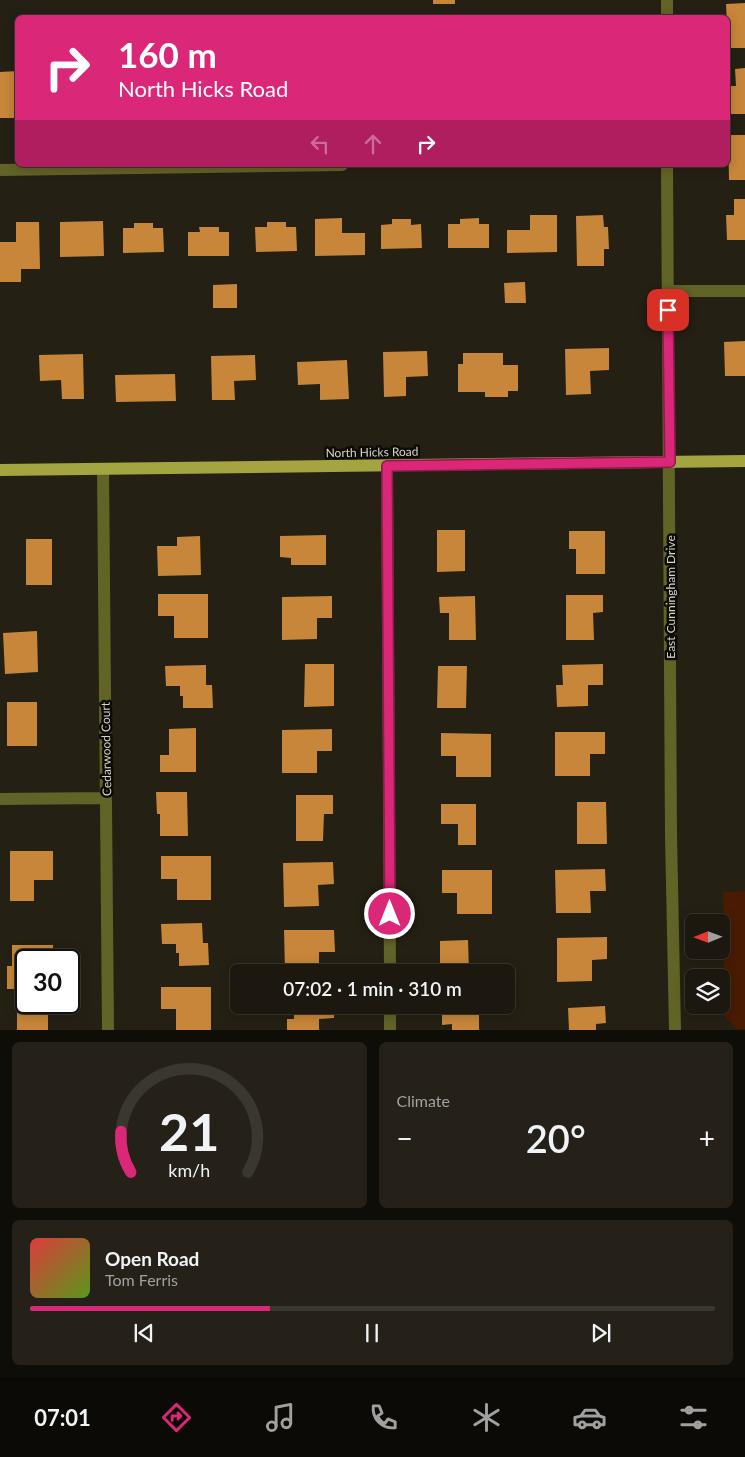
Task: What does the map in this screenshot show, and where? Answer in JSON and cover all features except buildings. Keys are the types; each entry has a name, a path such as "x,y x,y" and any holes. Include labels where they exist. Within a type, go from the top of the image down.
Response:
{"main road":[{"name":"North Hicks Road","path":"0,470 745,461"}],"street":[{"path":"667,0 667,15"},
{"path":"0,170 205,167"},
{"name":"East Cunningham Drive","path":"667,167 671,826 675,1030"},
{"path":"668,291 745,291"},
{"path":"387,466 390,964"},
{"name":"Cedarwood Court","path":"103,469 108,1030"},
{"path":"0,799 106,798"},
{"path":"390,1014 390,1030"}],"shaded area":[{"path":"745,891 745,1029 736,1029 724,1015 730,1014 730,969 724,969 724,959 730,959 730,914 723,914 723,892"}],"route":[{"path":"390,914 387,466 670,462 668,310"}]}
